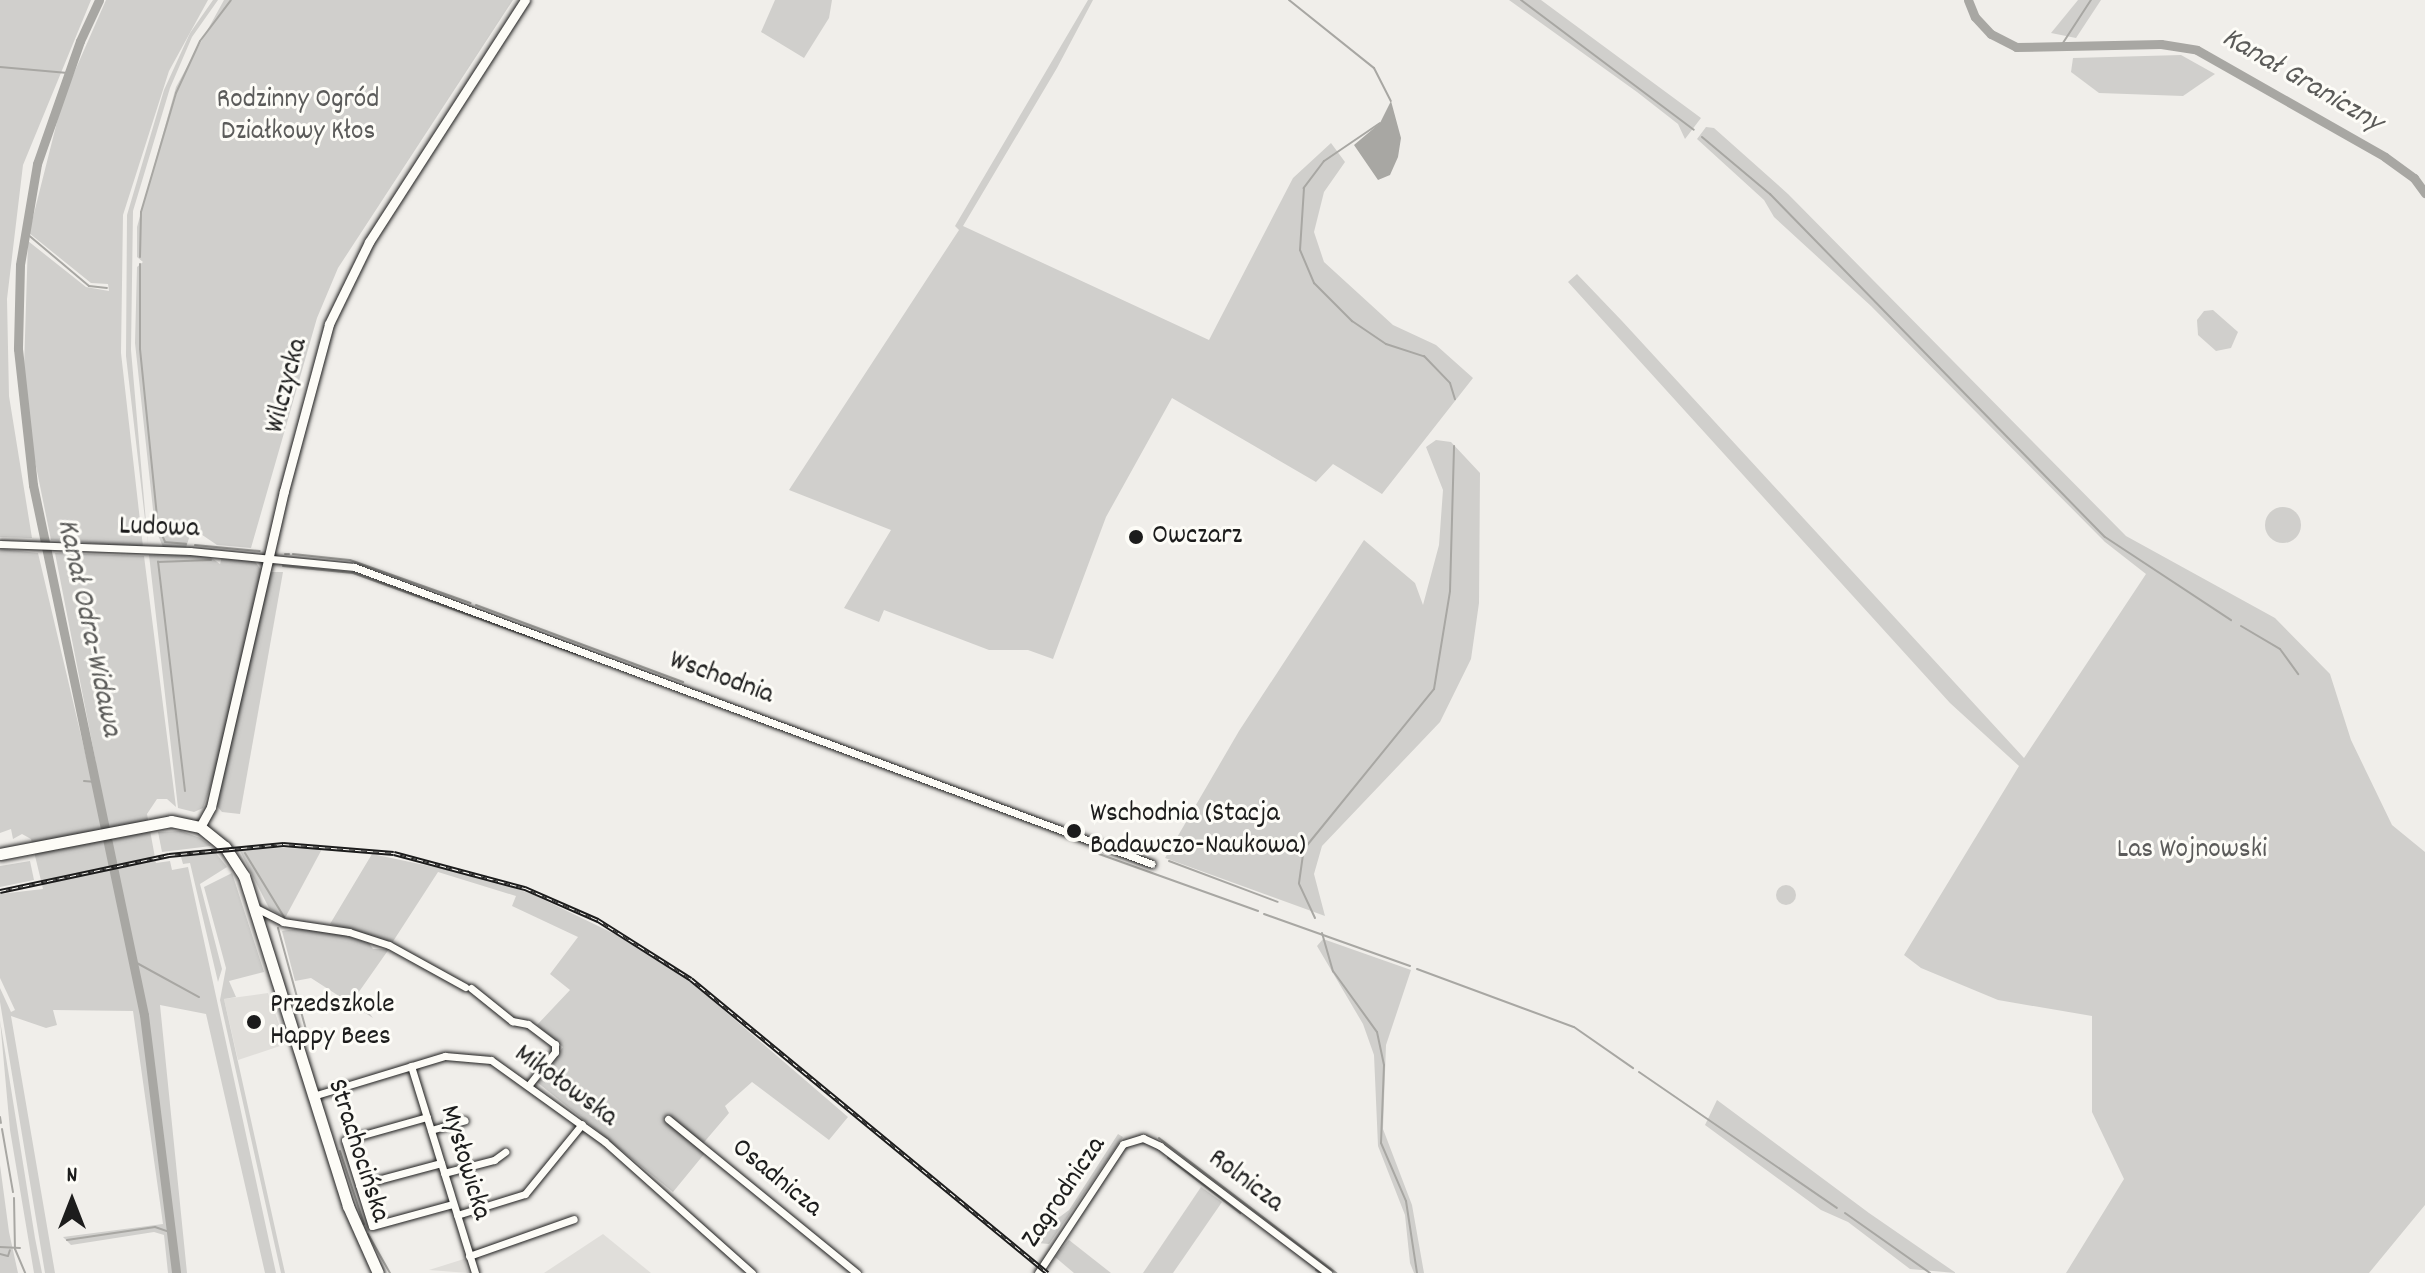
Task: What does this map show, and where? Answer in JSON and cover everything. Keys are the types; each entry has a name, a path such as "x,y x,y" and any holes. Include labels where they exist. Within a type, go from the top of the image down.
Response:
{"main road":[{"path":"0,854 178,821 200,827"},
{"name":"Strachocińska","path":"200,827 234,857 254,907 356,1230 378,1273"}],"street":[{"name":"Wilczycka","path":"200,827 214,795 318,352 347,283 525,0"},
{"name":"Ludowa","path":"0,544 269,559"},
{"name":"Wschodnia","path":"269,559 375,574 1152,864"},
{"path":"254,907 283,922 349,932 389,945 468,988 512,1021 528,1024 555,1044 555,1052 528,1086"},
{"name":"Mikołowska","path":"313,1096 445,1056 478,1055 582,1124 752,1273"},
{"name":"Mysłowicka","path":"411,1066 475,1273"},
{"path":"427,1117 345,1140 372,1226 453,1204"},
{"name":"Osadnicza","path":"668,1119 857,1273"},
{"path":"431,1130 465,1120"},
{"path":"457,1215 525,1194 582,1124"},
{"name":"Zagrodnicza","path":"1038,1273 1131,1139"},
{"name":"Rolnicza","path":"1131,1139 1160,1146 1328,1273"},
{"path":"444,1173 494,1160 505,1152"},
{"path":"359,1185 441,1163"},
{"path":"469,1256 574,1219"}],"shaded area":[{"path":"1391,101 1401,138 1398,157 1390,175 1378,180 1354,145 1380,123"},
{"name":"Przedszkole Happy Bees","path":"268,993 286,1044 238,1060 224,999"},
{"path":"603,1234 651,1273 544,1273"},
{"path":"464,1259 468,1273 429,1270"}],"green space":[{"path":"0,0 91,0 23,165 7,299 9,396 32,538 0,537"},
{"path":"106,0 208,0 169,71 123,215 121,353 143,547 51,540 30,437 24,368 28,241 86,287 109,291 108,284 91,283 29,233 63,98"},
{"path":"213,0 218,0 192,37 170,88 133,211 131,350 148,545 126,356 127,215 164,90 190,33"},
{"name":"Rodzinny Ogród Działkowy Kłos","path":"224,0 513,0 338,268 317,318 251,548 217,545 192,528 186,548 163,547 155,528 135,343 137,267 143,262 137,257 137,227 176,87"},
{"path":"775,0 832,0 829,18 804,58 761,32"},
{"path":"1088,0 1093,0 1057,68 963,226 1209,340 1293,178 1331,143 1345,162 1324,192 1314,232 1324,262 1393,325 1436,345 1473,378 1382,494 1333,464 1316,482 1172,398 1106,517 1053,659 1028,650 989,650 884,610 879,622 844,608 891,530 789,490 959,230 955,226"},
{"path":"1509,0 1541,0 1701,118 1685,139 1678,124"},
{"path":"2078,0 2101,0 2076,38 2051,33"},
{"path":"2181,55 2215,74 2183,96 2099,93 2071,72 2073,58"},
{"name":"Las Wojnowski","path":"1706,127 1714,128 1788,194 2126,536 2275,618 2330,674 2351,740 2392,825 2425,852 2425,1205 2369,1273 2066,1273 2124,1179 2092,1112 2092,1016 1998,1000 1921,968 1904,955 2019,766 1950,703 1568,282 1577,274 2024,758 2146,574 2105,542 1871,306 1774,217 1764,200 1697,139"},
{"path":"2213,310 2238,332 2231,348 2216,351 2198,335 2197,320 2204,311"},
{"path":"1436,440 1451,442 1480,473 1479,603 1471,659 1440,722 1322,846 1314,874 1325,916 1165,858 1239,731 1364,540 1415,583 1423,605 1439,545 1443,490 1426,447"},
{"path":"2283,507 2296,512 2301,525 2296,538 2283,543 2270,538 2265,525 2270,512"},
{"path":"0,549 38,553 88,765 96,763 55,553 144,556 176,807 167,799 157,799 147,814 156,863 170,861 172,870 188,867 276,1273 265,1273 206,1014 160,1005 187,1273 168,1273 164,1235 154,1232 71,1245 63,1237 163,1224 133,1011 53,1010 57,1025 46,1028 11,1016 55,1273 45,1273 0,1002 0,988 11,1012 15,1010 0,978 0,894 43,889 31,839 22,834 13,839 11,829 0,833"},
{"path":"149,555 209,556 220,564 222,557 254,560 261,570 215,773 203,808 194,812 178,808"},
{"path":"269,572 283,572 240,814 222,812 217,806"},
{"path":"181,831 211,846 162,852 158,832"},
{"path":"239,849 322,849 285,918 269,908"},
{"path":"215,852 227,867 200,884 222,969 218,982 190,863 183,864 181,857"},
{"path":"372,854 482,877 532,894 627,940 690,981 848,1117 829,1140 752,1082 725,1106 729,1113 700,1147 705,1153 673,1192 537,1082 563,1047 537,1025 570,990 550,974 578,937 512,906 516,896 438,872 392,943 330,924"},
{"path":"30,861 34,880 0,887 0,866"},
{"path":"232,873 264,972 229,981 236,997 224,999 285,1273 281,1273 220,1000 226,968 204,887"},
{"path":"1786,885 1793,888 1796,895 1793,902 1786,905 1779,902 1776,895 1779,888"},
{"path":"301,928 334,932 369,943 373,949 389,949 356,996 373,1018 311,978 295,981 282,931"},
{"path":"1323,939 1411,970 1386,1045 1383,1129 1412,1205 1424,1273 1414,1273 1410,1263 1405,1215 1378,1146 1374,1055 1363,1024 1317,946"},
{"path":"0,1020 42,1273 34,1273 10,1130"},
{"path":"1717,1100 1869,1213 1956,1273 1910,1269 1848,1222 1821,1210 1705,1125"},
{"path":"1118,1134 1123,1137 1049,1244 1026,1242 1069,1210"},
{"path":"0,1165 9,1232 18,1273 0,1273"},
{"path":"1201,1187 1222,1202 1173,1273 1143,1273"},
{"path":"1069,1240 1111,1273 1074,1273 1055,1257"}],"waterway":[{"name":"Kanał Odra-Widawa","path":"99,0 80,41 37,164 20,265 18,349 33,485 144,1015 176,1273"},
{"path":"140,257 141,212 176,93 200,41 231,0"},
{"path":"1289,0 1374,68 1391,101"},
{"path":"1521,0 1694,130"},
{"name":"Kanał Graniczny","path":"1968,0 1975,17 1991,34 2016,47 2161,44 2197,50 2385,157 2414,178 2425,193"},
{"path":"2059,49 2091,0"},
{"path":"0,67 68,73"},
{"path":"1380,123 1324,161 1304,188 1300,250 1314,283 1352,321 1386,344 1424,356 1450,383 1455,399"},
{"path":"1702,137 1770,194 2105,537 2231,620"},
{"path":"26,233 89,286 107,288"},
{"path":"140,264 140,349 158,526 165,542 186,544"},
{"path":"1315,918 1299,883 1304,849 1434,689 1450,591 1454,446"},
{"path":"195,545 260,551"},
{"path":"293,554 350,560 471,603"},
{"path":"185,791 158,562 211,560"},
{"path":"283,566 353,573 579,655"},
{"path":"476,605 683,682"},
{"path":"2241,626 2280,649 2298,674"},
{"path":"84,781 96,782"},
{"path":"245,853 284,917"},
{"path":"1099,854 1258,911"},
{"path":"1169,861 1278,902"},
{"path":"1264,914 1410,966"},
{"path":"278,928 308,1037"},
{"path":"1322,933 1333,971 1377,1032 1384,1065 1381,1143 1406,1201 1417,1273"},
{"path":"135,962 199,997"},
{"path":"1417,969 1574,1027 1633,1068"},
{"path":"1639,1072 1837,1208"},
{"path":"0,1117 1,1123"},
{"path":"2,1129 13,1192"},
{"path":"1159,1138 1336,1273"},
{"path":"340,1151 364,1224"},
{"path":"1168,1158 1240,1213"},
{"path":"14,1198 15,1249 25,1273"},
{"path":"1845,1213 1930,1273"},
{"path":"67,1240 155,1227 172,1233"},
{"path":"368,1234 390,1273"},
{"path":"0,1247 20,1248"},
{"path":"0,1254 8,1256 10,1250"},
{"path":"1316,1270 1320,1273"}],"railway":[{"path":"0,891 169,855 283,844 394,853 525,888 598,920 691,979 1048,1273"}],"place":[{"name":"Owczarz","path":"1136,537"},
{"name":"Wschodnia (Stacja Badawczo-Naukowa)","path":"1074,831"},
{"name":"Przedszkole Happy Bees","path":"254,1022"}]}
